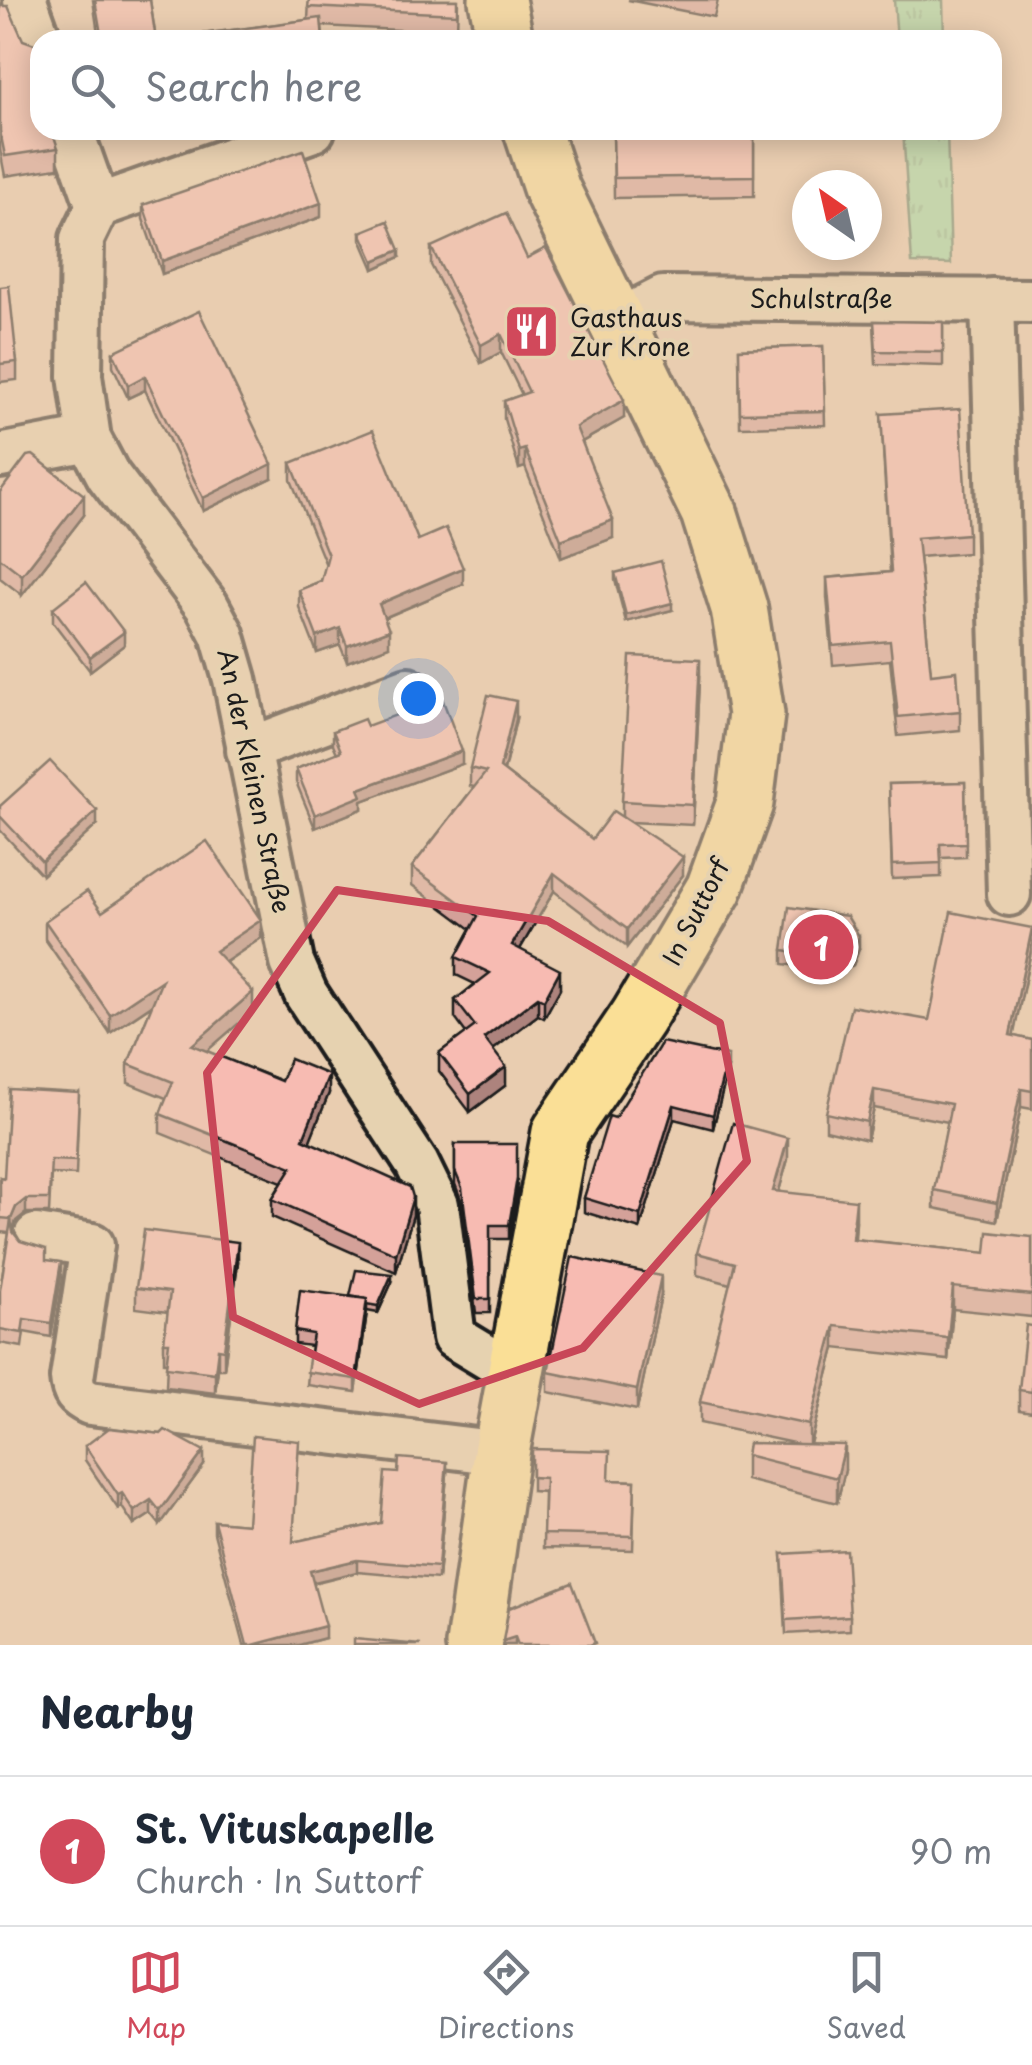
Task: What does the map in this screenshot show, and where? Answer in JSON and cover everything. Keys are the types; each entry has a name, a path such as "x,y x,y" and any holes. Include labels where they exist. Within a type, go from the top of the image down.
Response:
{"main road":[{"path":"497,0 503,30"},
{"name":"In Suttorf","path":"474,1645 515,1374 560,1132 638,1018 714,888 745,804 756,714 739,608 709,512 552,190 535,140"}],"street":[{"path":"25,0 36,30"},
{"path":"75,140 98,206 286,140"},
{"name":"An der Kleinen Straße","path":"98,206 82,239 80,376 89,438 108,475 207,606 222,634 292,962 306,994 417,1164 437,1205 454,1336 515,1374"},
{"name":"Schulstraße","path":"616,322 664,298 1012,301"},
{"path":"1010,894 1012,301"},
{"path":"0,456 89,438"},
{"path":"248,750 408,689"},
{"path":"36,1236 92,1246 72,1378 73,1390 90,1403 502,1452"}],"highlighted area":[{"path":"337,890 548,921 720,1023 747,1161 583,1348 419,1404 233,1317 207,1073"}],"green space":[{"path":"894,0 943,0 944,30 896,30"},
{"path":"904,140 947,140 951,264 912,263"}],"building":[{"path":"95,0 150,0 154,30 100,30"},
{"path":"309,0 457,0 457,14 308,7"},
{"path":"0,6 8,6 23,40 30,42 30,140 55,140 58,148 5,156 0,131"},
{"path":"321,18 322,30 231,30"},
{"path":"613,140 754,140 754,176 614,178"},
{"path":"303,150 321,203 162,261 143,205"},
{"path":"506,213 527,258 546,248 624,400 576,427 613,520 561,540 525,449 519,451 504,401 529,392 501,334 481,345 431,247"},
{"path":"388,221 400,250 374,261 361,232"},
{"path":"9,286 17,362 0,364 0,287"},
{"path":"199,311 272,464 203,498 145,376 128,385 113,352"},
{"path":"874,321 943,322 943,352 876,351"},
{"path":"823,346 825,411 740,413 739,349"},
{"path":"960,409 968,534 917,538 931,674 957,671 960,711 898,717 890,641 833,646 827,578 891,572 881,414"},
{"path":"373,430 418,540 446,528 463,568 379,604 389,630 347,646 340,628 317,637 299,590 321,581 328,555 291,463"},
{"path":"33,455 84,495 22,575 0,558 0,492 27,456"},
{"path":"661,561 672,603 626,615 615,573"},
{"path":"86,582 124,632 90,657 53,608"},
{"path":"630,656 700,659 693,805 622,801"},
{"path":"488,695 516,701 500,768 592,839 613,811 683,857 627,929 554,873 512,945 560,970 544,1000 538,997 484,1038 506,1067 470,1094 439,1053 475,1026 455,1000 490,973 456,957 478,916 412,867 486,772 470,768"},
{"path":"442,698 462,751 359,789 362,796 315,815 296,769 341,751 333,731 364,719 367,726"},
{"path":"50,761 97,811 42,861 0,816 0,806"},
{"path":"965,782 966,843 940,844 941,863 892,865 889,784"},
{"path":"207,841 261,920 215,951 253,992 192,1045 281,1081 290,1059 329,1075 303,1139 410,1187 413,1197 396,1254 272,1199 292,1167 160,1114 173,1082 128,1064 162,980 110,1015 45,921 87,891 102,912"},
{"path":"789,907 847,916 859,936 853,951 840,959 783,950"},
{"path":"951,912 1032,928 1010,1035 1032,1040 1032,1091 1021,1089 997,1203 934,1190 951,1104 874,1090 867,1122 826,1113 851,1006 929,1020"},
{"path":"662,1042 728,1056 713,1115 674,1105 640,1215 584,1198 609,1116 615,1118"},
{"path":"9,1089 79,1093 76,1161 51,1160 49,1199 26,1199 16,1207 11,1219 0,1218"},
{"path":"733,1123 788,1138 773,1191 856,1200 852,1239 986,1253 988,1232 1032,1237 1032,1295 953,1287 948,1338 835,1326 809,1425 700,1402 735,1263 697,1253"},
{"path":"455,1144 517,1144 517,1178 509,1225 490,1225 490,1299 476,1299 462,1188 455,1171"},
{"path":"11,1220 20,1241 46,1249 46,1260 61,1262 51,1323 24,1319 22,1333 0,1329 0,1290"},
{"path":"144,1230 238,1242 224,1350 218,1349 215,1373 166,1367 169,1342 164,1342 170,1292 136,1288"},
{"path":"572,1257 661,1276 637,1390 548,1372"},
{"path":"356,1270 392,1274 378,1306 350,1296"},
{"path":"300,1290 367,1299 356,1379 307,1372 313,1334 295,1331"},
{"path":"1026,1325 1032,1326 1032,1392 1019,1390"},
{"path":"109,1428 161,1434 165,1430 204,1451 160,1511 151,1500 134,1511 122,1493 118,1495 85,1446"},
{"path":"253,1436 299,1441 293,1542 381,1523 385,1472 398,1473 399,1458 447,1462 438,1567 357,1560 310,1571 325,1626 247,1645 214,1521 247,1524"},
{"path":"748,1443 845,1445 837,1478 746,1455"},
{"path":"532,1449 610,1451 609,1480 635,1481 633,1536 543,1534 545,1478 532,1477"},
{"path":"846,1550 850,1616 786,1620 782,1554"},
{"path":"572,1583 595,1643 518,1645 515,1637 503,1641 509,1608"},
{"path":"354,1639 421,1645 354,1645"}],"place":[{"name":"Gasthaus Zur Krone","path":"531,332"},
{"name":"St. Vituskapelle","path":"821,947"}]}
